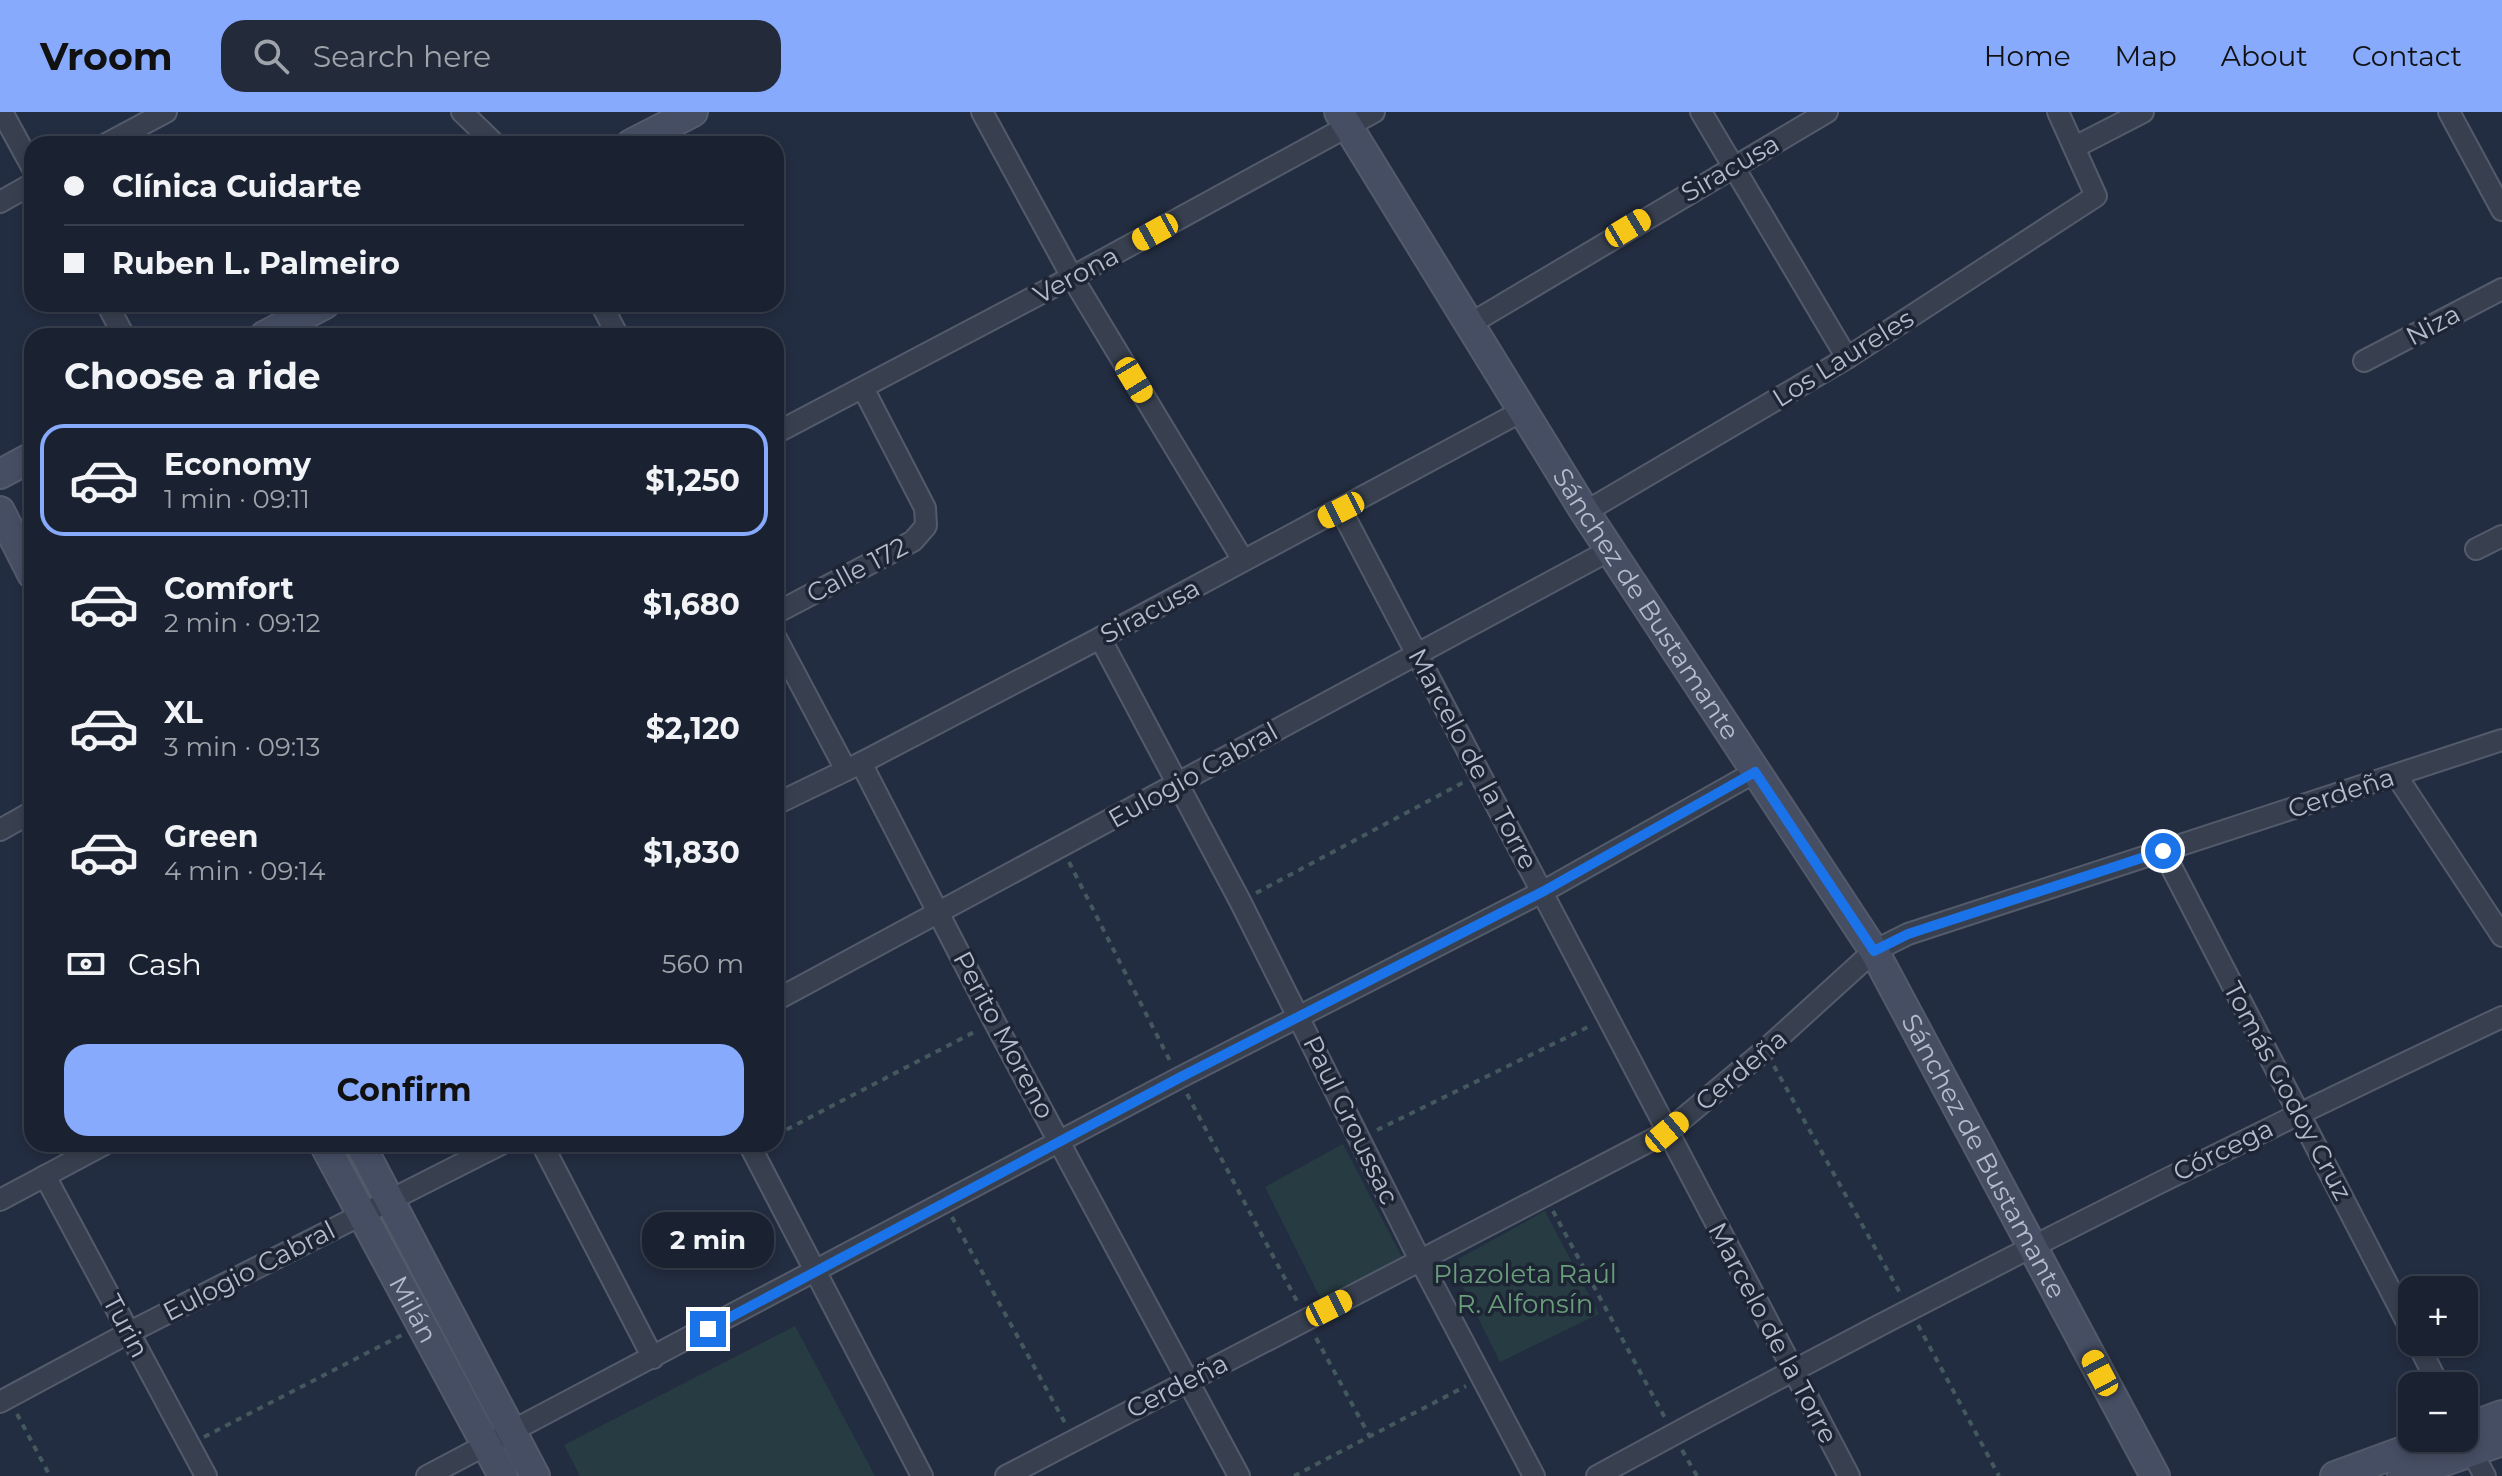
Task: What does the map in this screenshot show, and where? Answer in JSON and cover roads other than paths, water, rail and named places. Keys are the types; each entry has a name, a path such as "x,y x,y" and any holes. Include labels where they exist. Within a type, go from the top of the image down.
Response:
{"street":[{"path":"2,112 24,152"},
{"path":"121,136 166,112"},
{"path":"462,112 487,136"},
{"path":"646,136 693,112"},
{"path":"982,112 1072,277 1243,560"},
{"name":"Verona","path":"784,429 1072,277 1343,119 1374,112"},
{"path":"1701,112 1847,358"},
{"name":"Siracusa","path":"1470,324 1827,112"},
{"path":"2058,112 2075,147 2143,112"},
{"path":"2449,112 2502,210"},
{"name":"Sánchez de Bustamante","path":"1343,119 1585,512 1874,951 2155,1476"},
{"name":"Los Laureles","path":"1585,512 1847,358 2096,196 2075,147"},
{"path":"0,202 24,188"},
{"name":"Niza","path":"2364,361 2502,289"},
{"path":"298,328 316,312"},
{"name":"Calle 172","path":"784,609 913,541 926,526 925,508 863,388"},
{"name":"Siracusa","path":"784,800 854,767 1100,638 1522,411"},
{"path":"0,474 24,461"},
{"name":"Marcelo de la Torre","path":"1341,510 1849,1476"},
{"path":"0,511 24,558"},
{"path":"2476,549 2502,536"},
{"name":"Eulogio Cabral","path":"784,996 1610,550"},
{"name":"Paul Groussac","path":"1100,638 1240,901 1421,1262 1534,1476"},
{"name":"Perito Moreno","path":"784,651 938,914 1239,1476"},
{"name":"Cerdeña","path":"1006,1476 1667,1132 1765,1050 1874,951 1908,934 2502,740"},
{"path":"427,1476 1179,1078 1544,891 1755,772"},
{"path":"2396,775 2502,936"},
{"path":"0,830 24,816"},
{"name":"Tomás Godoy Cruz","path":"2163,851 2398,1305"},
{"name":"Córcega","path":"1597,1476 1791,1370 1910,1311 2032,1245 2299,1112 2502,1017"},
{"path":"0,1200 90,1152"},
{"name":"Milán","path":"329,1152 422,1324 500,1438 535,1476"},
{"name":"Milán","path":"364,1152 391,1200 500,1438 503,1476"},
{"name":"Eulogio Cabral","path":"4,1400 130,1332 485,1152"},
{"path":"546,1152 653,1358"},
{"path":"753,1152 922,1476"},
{"name":"Turin","path":"45,1176 206,1476"},
{"path":"2478,1446 2502,1415"},
{"path":"2478,1450 2502,1441"},
{"path":"2335,1476 2401,1452"},
{"path":"2402,1476 2473,1452"}],"park label":[{"name":"Plazoleta Raúl R. Alfonsín","path":"1525,1289"}]}
